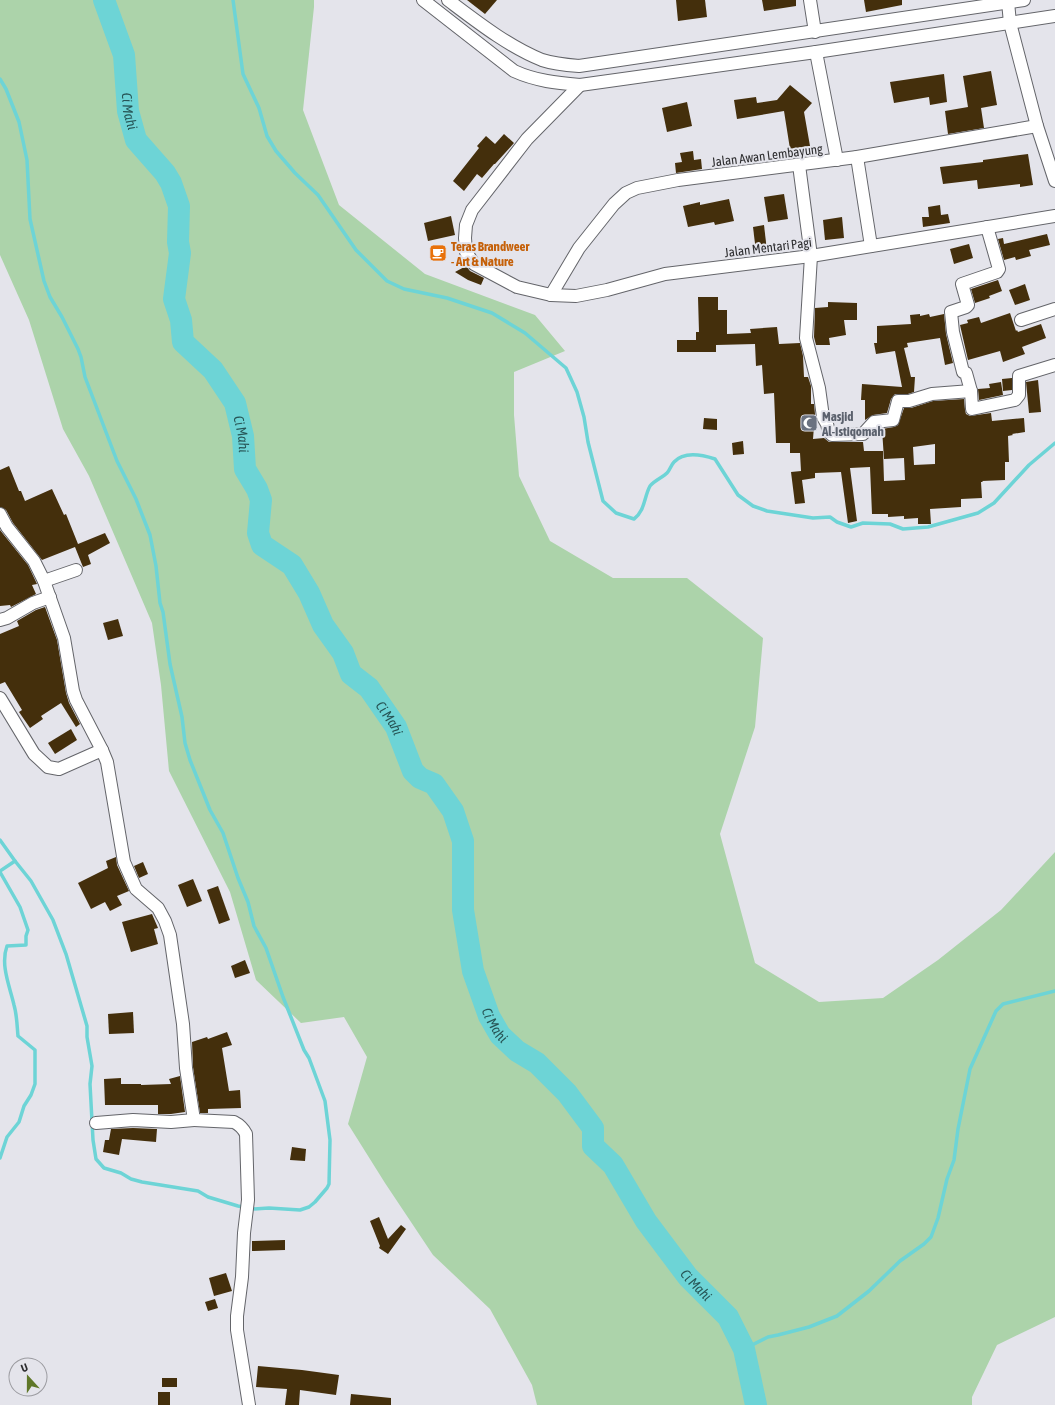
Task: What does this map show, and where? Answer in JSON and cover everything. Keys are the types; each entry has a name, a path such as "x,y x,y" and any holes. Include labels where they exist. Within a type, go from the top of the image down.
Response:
{"street":[{"path":"423,0 514,71 527,77 546,82 580,85 816,52 1055,16"},
{"path":"448,0 524,52 557,64 579,66 1024,0"},
{"path":"810,0 814,32 806,41 807,48 816,52"},
{"path":"1008,2 1010,23 1037,126 1055,181"},
{"path":"816,52 837,160"},
{"name":"Jalan Mentari Pagi","path":"580,85 527,139 472,210 466,225 466,252 474,264 518,287 551,295 576,296 607,290 665,274 811,256 1055,216"},
{"name":"Jalan Awan Lembayung","path":"551,295 579,248 614,204 626,193 637,188 648,185 857,157 1037,126"},
{"path":"857,157 871,246"},
{"path":"799,165 811,256 806,338 819,388 823,416 829,432 832,435 863,434 874,422 893,420 898,401 909,401 932,394 971,391"},
{"path":"987,227 999,269 997,272 962,284 968,304 966,307 951,312 963,372 966,373 971,391 972,409 1015,400 1020,395 1019,376 1055,365"},
{"path":"1021,320 1055,309"},
{"path":"0,514 11,532 34,561 44,581 64,638 73,691 76,700 107,762 124,862 136,889 158,908 170,935 181,1009 186,1068 194,1120"},
{"path":"44,581 76,570"},
{"path":"0,620 7,618 33,603 50,597"},
{"path":"0,698 34,754 48,767 59,769 102,750"},
{"path":"96,1123 133,1120 171,1122 194,1120 234,1122 240,1124 244,1129 246,1134 248,1200 244,1233 237,1330 249,1405"}],"green space":[{"path":"0,0 314,0 303,110 339,205 425,274 535,315 565,351 514,372 514,415 519,476 550,541 613,578 687,578 763,638 755,727 720,834 755,963 819,1002 883,998 938,960 1001,910 1055,852 1055,1317 997,1345 972,1397 972,1405 537,1405 532,1385 490,1309 433,1255 348,1124 367,1057 344,1017 301,1023 256,980 230,892 169,771 161,685 152,623 89,476 63,429 29,320 0,255"}],"building":[{"path":"467,0 497,0 485,14"},
{"path":"676,0 705,0 707,17 678,21"},
{"path":"762,0 796,0 796,6 764,11"},
{"path":"864,0 902,0 902,5 866,12"},
{"path":"991,71 997,105 981,108 984,128 948,134 945,111 968,107 963,76"},
{"path":"944,74 947,102 930,105 929,97 894,103 890,82"},
{"path":"790,85 812,103 804,112 810,146 790,149 784,111 737,119 734,100 756,97 757,103 777,100"},
{"path":"687,102 692,126 667,132 662,108"},
{"path":"504,134 514,143 482,178 477,174 464,191 453,181 479,148 477,146 486,136 495,144"},
{"path":"693,151 694,160 701,159 702,169 676,173 675,163 682,162 680,153"},
{"path":"1028,154 1033,185 1020,187 1020,184 978,189 977,180 943,184 940,167 983,162 983,160"},
{"path":"784,194 788,219 768,222 764,197"},
{"path":"729,199 734,221 715,225 714,222 688,227 683,206 700,202 700,205"},
{"path":"940,205 941,215 948,214 950,223 923,227 922,217 929,217 928,207"},
{"path":"451,216 455,235 428,241 424,223"},
{"path":"842,217 844,238 825,240 823,220"},
{"path":"764,225 767,251 756,252 753,227"},
{"path":"1047,234 1050,245 1029,250 1031,256 1016,260 1015,257 1004,260 998,239 1003,238 1004,244"},
{"path":"969,244 973,258 954,264 950,249"},
{"path":"466,266 470,271 484,278 481,285 468,280 455,272"},
{"path":"998,280 1002,291 989,296 990,298 975,303 971,289"},
{"path":"1025,284 1030,300 1015,305 1009,290"},
{"path":"698,297 718,297 718,310 727,310 727,334 751,333 750,329 777,327 779,344 800,343 803,356 804,377 808,377 811,386 811,404 814,404 815,414 813,439 824,438 829,442 863,442 864,451 883,451 884,481 905,480 904,458 884,459 882,429 898,425 904,408 911,408 933,401 964,399 966,414 970,416 991,413 992,421 1024,418 1025,432 1008,436 1009,462 1005,462 1005,480 982,481 982,498 961,499 961,507 930,509 931,524 918,524 918,518 904,519 904,516 888,517 888,514 872,514 870,467 850,468 857,521 848,523 841,472 815,473 815,478 802,480 805,503 795,504 791,472 801,471 800,453 790,453 790,443 776,443 774,393 764,394 762,365 756,366 755,344 716,345 716,352 677,352 677,340 696,340 696,332 699,332","holes":["935,444 935,464 914,465 913,447"]},
{"path":"828,302 857,303 857,320 844,320 846,335 829,338 830,345 816,345 814,337 815,308 828,307"},
{"path":"1010,313 1016,331 1017,330 1018,332 1041,324 1046,338 1022,347 1025,354 1003,362 1000,351 968,360 960,325 968,323 967,320 979,317 981,323"},
{"path":"920,314 920,316 929,314 930,317 944,314 946,334 953,363 945,365 940,338 907,343 908,347 904,348 911,377 915,377 914,392 908,394 895,394 891,399 887,413 873,415 865,420 865,400 861,400 862,384 902,387 895,351 876,354 874,343 877,343 877,326 911,324 910,315"},
{"path":"1012,378 1012,390 1003,391 1002,379"},
{"path":"1038,380 1041,412 1029,413 1026,382"},
{"path":"1001,382 1003,395 979,400 978,389 990,388 989,384"},
{"path":"704,418 717,419 717,430 703,429"},
{"path":"743,441 744,454 733,455 732,443"},
{"path":"9,466 19,491 21,491 25,501 52,489 64,515 66,514 78,544 105,533 110,543 88,555 91,564 83,567 75,547 42,560 13,523 6,510 0,507 0,470"},
{"path":"0,530 28,565 37,584 32,585 36,594 11,607 10,605 0,606"},
{"path":"45,607 57,640 66,693 69,703 80,724 76,727 61,703 41,716 43,719 30,728 19,712 22,710 5,682 0,684 0,634 19,626 17,621 36,610"},
{"path":"118,619 123,636 108,640 103,623"},
{"path":"71,729 77,740 55,754 48,743"},
{"path":"116,857 117,865 129,891 117,896 122,905 110,911 105,902 91,909 78,883 108,868 106,861"},
{"path":"143,862 148,874 139,878 134,866"},
{"path":"193,879 202,901 187,907 178,885"},
{"path":"218,886 230,920 219,924 207,890"},
{"path":"152,914 158,928 154,929 158,944 131,952 122,922"},
{"path":"245,960 250,973 235,978 231,966"},
{"path":"133,1012 134,1033 109,1034 108,1014"},
{"path":"227,1032 232,1045 222,1048 229,1091 240,1090 241,1108 208,1109 208,1113 200,1113 193,1067 192,1042 207,1037 208,1039"},
{"path":"180,1076 185,1112 158,1114 158,1105 105,1105 104,1079 121,1078 121,1084 171,1084 169,1079"},
{"path":"111,1129 157,1129 156,1142 122,1139 119,1155 103,1152 105,1140 109,1140"},
{"path":"292,1147 306,1149 305,1161 290,1160"},
{"path":"379,1217 388,1239 401,1225 406,1229 388,1254 379,1248 380,1246 370,1221"},
{"path":"285,1240 285,1250 252,1251 252,1241"},
{"path":"226,1273 232,1291 214,1296 209,1278"},
{"path":"215,1299 218,1308 208,1311 205,1302"},
{"path":"258,1366 339,1375 336,1395 300,1390 299,1405 285,1405 287,1389 256,1387"},
{"path":"162,1378 177,1378 177,1387 162,1387"},
{"path":"158,1392 170,1392 170,1405 158,1405"},
{"path":"351,1394 391,1398 391,1405 350,1405"}],"waterway":[{"name":"Ci Mahi","path":"104,0 124,55 128,111 136,140 165,173 171,183 179,206 178,242 180,253 174,299 181,320 183,342 213,370 235,403 243,436 245,469 257,489 261,500 258,533 262,545 292,565 309,593 323,625 343,653 351,674 369,688 396,727 413,771 420,778 434,784 453,811 463,841 463,910 473,971 489,1016 500,1035 517,1051 537,1063 567,1093 593,1128 593,1146 613,1165 646,1221 688,1277 728,1317 744,1349 756,1405"},
{"path":"233,0 243,74 259,108 267,136 276,151 295,173 318,195 356,250 387,281 404,289 447,298 492,313 525,333 566,368 577,392 584,417 588,442 603,501 616,513 634,519 638,516 642,508 650,486 667,473 673,463 678,459 683,456 694,455 715,459 738,495 753,506 767,511 813,518 830,517 837,522 851,527 863,523 890,524 903,529 928,527 978,513 994,503 1029,465 1055,443"},
{"path":"0,79 6,89 19,122 27,160 30,219 44,281 50,297 78,349 85,377 117,461 136,499 150,535 170,664 182,717 185,743 190,760 210,810 223,833 238,878 248,902 254,926 266,948 283,997 304,1050 309,1058 325,1101 330,1140 329,1184 315,1202 309,1207 300,1210 269,1208 253,1209 208,1197 198,1191 131,1179 121,1173 104,1168 96,1159 93,1140 90,1084 92,1066 87,1037 87,1026 66,954 53,920 31,881 0,840"},
{"path":"0,871 15,861"},
{"path":"0,872 20,907 28,930 26,945 7,946 5,953 5,968 16,1013 18,1036 35,1050 35,1084 31,1095 24,1106 19,1122 7,1137 0,1158"},
{"path":"744,1349 768,1337 809,1327 837,1316 869,1291 900,1261 924,1244 931,1237 938,1218 947,1179 954,1160 958,1129 970,1069 996,1011 1003,1004 1055,991"}],"place":[{"name":"Teras Brandweer - Art & Nature","path":"438,253"},
{"name":"Masjid Al-Istiqomah","path":"809,423"}]}
